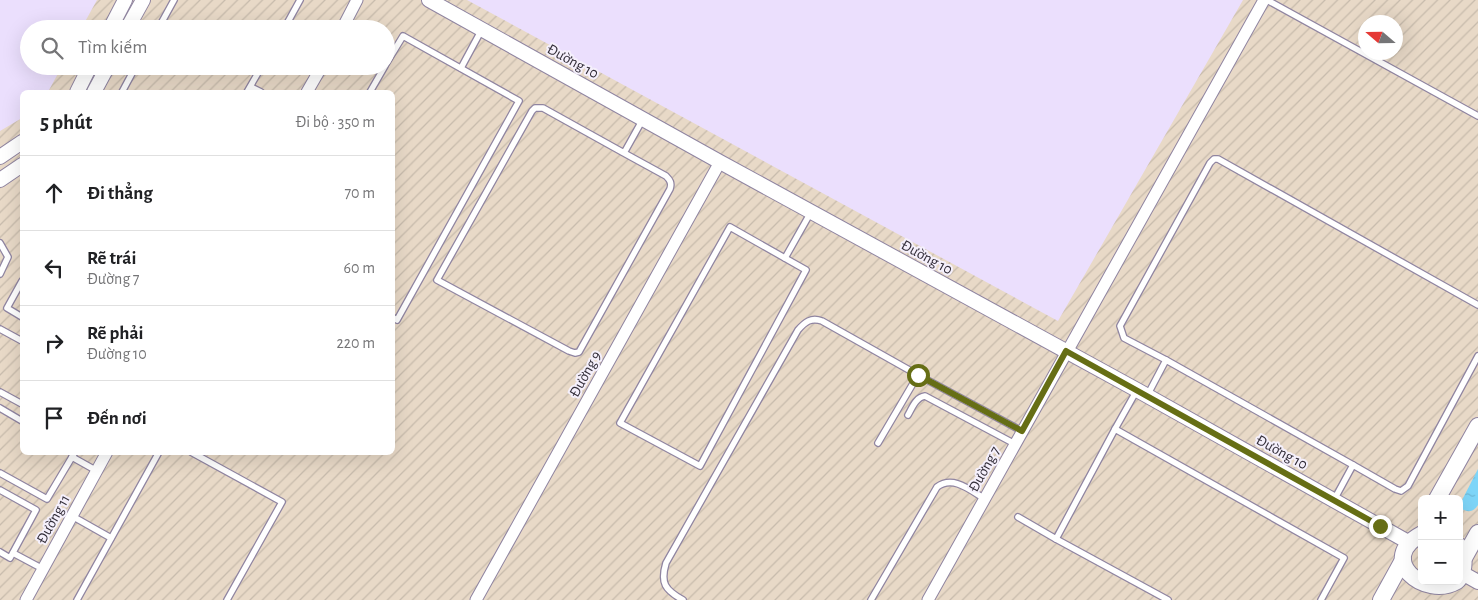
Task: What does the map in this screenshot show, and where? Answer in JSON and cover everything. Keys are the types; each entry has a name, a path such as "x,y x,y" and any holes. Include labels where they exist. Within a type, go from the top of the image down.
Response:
{"main road":[{"path":"1439,495 1478,426"},
{"path":"1463,563 1478,533"},
{"path":"1417,535 1404,553 1405,574 1408,580 1418,589 1431,593 1444,591 1449,585"},
{"path":"1381,600 1403,560"}],"street":[{"path":"115,20 125,0"},
{"path":"132,20 143,0"},
{"path":"347,20 357,0"},
{"name":"Đường 10","path":"429,0 1334,500 1417,535"},
{"name":"Đường 7","path":"928,600 1066,351 1265,0"},
{"path":"78,90 86,75"},
{"path":"95,90 103,75"},
{"path":"307,90 316,75"},
{"path":"0,157 20,143"},
{"name":"Đường 9","path":"476,600 720,162"},
{"path":"0,180 20,166"},
{"name":"Đường 11","path":"26,600 106,455"},
{"path":"1463,577 1478,582"}],"lane":[{"path":"163,20 174,0"},
{"path":"289,20 300,0"},
{"path":"1265,0 1478,116"},
{"path":"461,68 482,29"},
{"path":"395,50 403,36 519,101 397,320 395,319"},
{"path":"123,90 131,75"},
{"path":"249,90 257,75"},
{"path":"371,90 380,75"},
{"path":"535,108 543,108 624,154 666,176 670,180 671,185 579,352 569,351 436,280 535,108"},
{"path":"624,154 643,118"},
{"path":"1478,305 1222,160 1214,159 1210,163 1120,326 1124,338 1401,491 1408,486 1478,356"},
{"path":"785,258 811,212"},
{"path":"730,228 785,258 806,270 700,466 620,423 730,228"},
{"path":"0,243 8,257 0,274"},
{"path":"20,285 7,308 20,316"},
{"path":"682,600 668,591 665,586 663,578 666,563 798,330 803,323 809,320 817,319 822,321 1022,431"},
{"path":"0,329 20,340"},
{"path":"1056,539 1115,430 1166,360"},
{"path":"878,443 918,375"},
{"path":"0,392 20,403"},
{"path":"908,415 917,400 925,396 1015,444"},
{"path":"0,408 20,420"},
{"path":"1115,430 1344,558 1321,600"},
{"path":"0,473 47,499 73,455 97,472"},
{"path":"77,600 157,455"},
{"path":"196,455 282,502 227,600"},
{"path":"1334,500 1353,465"},
{"path":"871,600 936,486 941,483 955,482 985,499"},
{"path":"0,490 36,510 10,558 0,552"},
{"path":"72,516 111,538"},
{"path":"1018,517 1168,600"},
{"path":"13,553 43,569"}],"shaded area":[{"path":"97,0 467,0 1058,321 1243,0 1478,0 1478,600 0,600 0,131 20,119 20,455 395,455 395,90 49,90 57,75 395,75 395,20 86,20"}],"water":[{"path":"1478,469 1478,505 1474,510 1466,511 1463,508 1463,498"}],"route":[{"path":"918,375 1022,431 1066,351 1380,526"}]}
